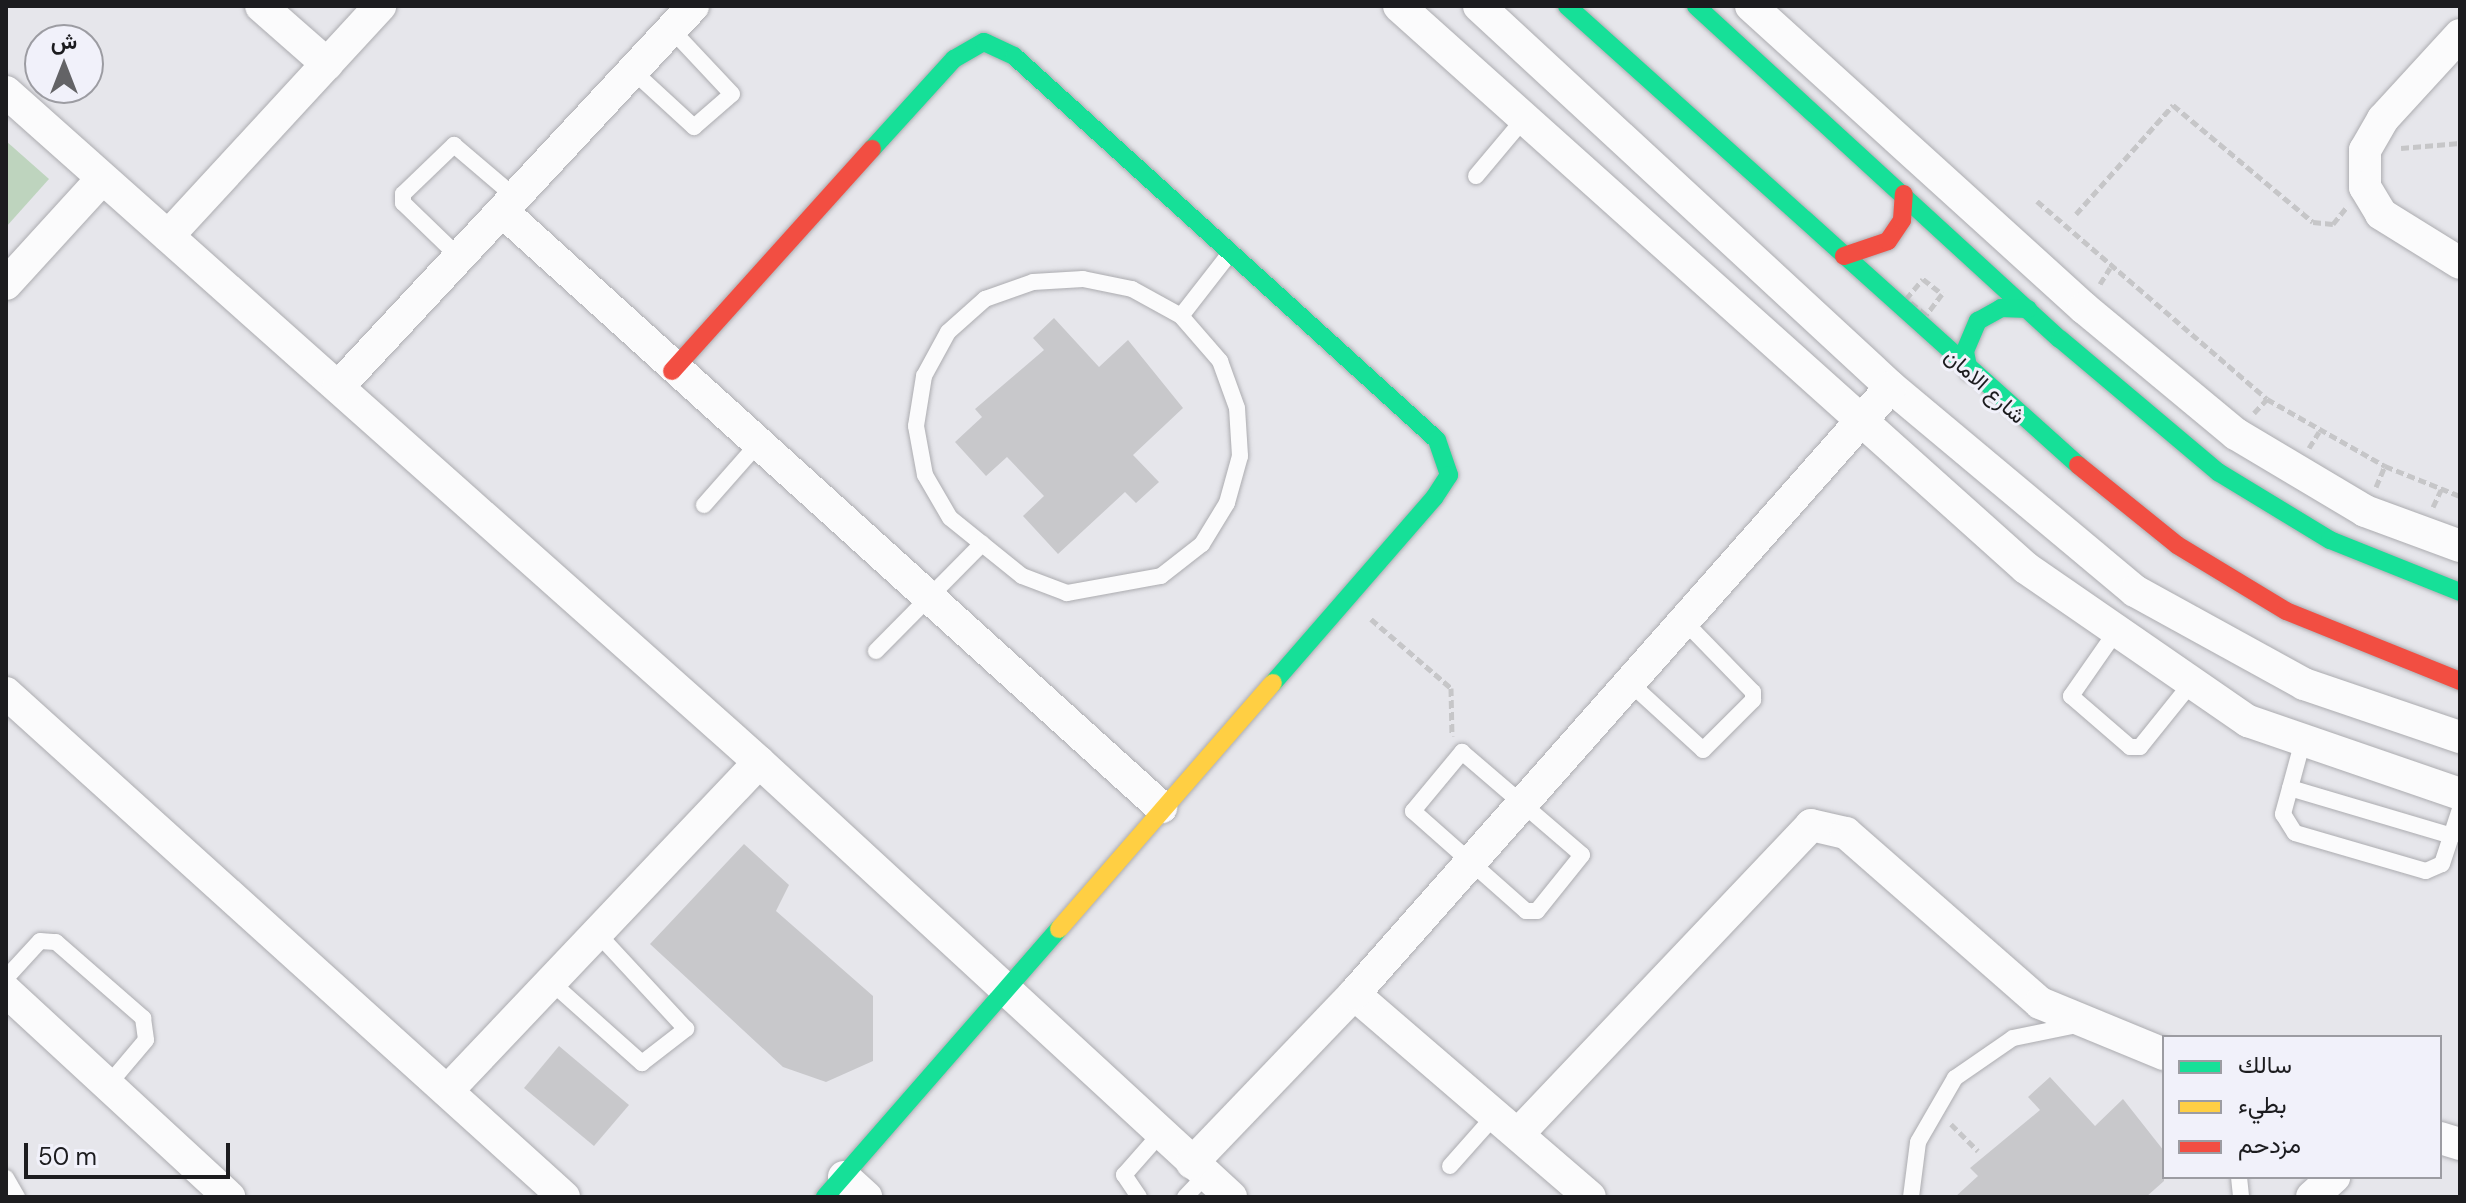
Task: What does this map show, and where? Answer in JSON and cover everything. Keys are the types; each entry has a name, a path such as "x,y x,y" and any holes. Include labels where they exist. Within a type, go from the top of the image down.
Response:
{"street":[{"path":"261,6 327,64"},
{"path":"168,236 380,6"},
{"path":"338,387 693,6"},
{"path":"1399,6 1858,425 2115,633 2189,686 2302,744 2460,794"},
{"path":"1479,6 1891,387 2135,591 2190,625 2351,704 2460,737"},
{"name":"شارع الامان","path":"1567,6 1969,372 2177,545 2231,580 2344,639 2460,681"},
{"path":"1696,6 2028,309 2254,497 2369,559 2460,592"},
{"path":"1751,6 2084,308 2236,434 2365,511 2460,546"},
{"path":"2460,35 2383,119 2365,150 2365,187 2381,214 2460,263"},
{"path":"672,371 954,59 984,42 1014,56 1437,440 1446,458 1449,475 1434,498 1161,807 845,1190"},
{"path":"6,92 759,762 1161,1133 1194,1178 1231,1197"},
{"path":"6,284 102,179"},
{"path":"1844,256 1888,241 1902,220 1904,194"},
{"path":"509,204 672,371 1161,807"},
{"path":"1969,372 1965,351 1978,321 2001,308 2028,309"},
{"path":"1194,1178 1891,387"},
{"path":"6,693 450,1088 564,1197"},
{"path":"450,1088 759,762"},
{"path":"1508,1123 1811,825 1846,833 2040,1003 2082,1025 2162,1053"},
{"path":"6,991 229,1197"},
{"path":"1354,994 1508,1123 1590,1197"},
{"path":"2312,1197 2332,1179"}],"lane":[{"path":"633,71 694,127 732,94 671,29"},
{"path":"1476,176 1523,120"},
{"path":"459,257 403,203 403,194 454,145 509,204"},
{"path":"1181,316 1231,252"},
{"path":"1083,279 1132,289 1181,316 1220,361 1237,408 1240,456 1227,503 1202,544 1161,576 1118,589 1067,593 1022,576 950,518 925,475 916,426 924,376 948,332 985,299 1033,282 1083,279"},
{"path":"704,505 756,446"},
{"path":"876,651 982,544"},
{"path":"1630,683 1703,750 1753,700 1753,692 1685,622"},
{"path":"2115,633 2071,696 2130,747 2140,747 2189,686"},
{"path":"2302,744 2283,814 2295,833 2426,871 2442,864 2460,809"},
{"path":"1462,752 1525,800 1582,855 1581,864 1531,913 1412,807 1462,752"},
{"path":"2290,788 2452,836"},
{"path":"551,982 642,1063 686,1029 597,933"},
{"path":"6,978 40,941 56,942 143,1018 146,1040 108,1085"},
{"path":"1911,1197 1918,1142 1934,1106 1982,1055 2035,1031 2082,1025"},
{"path":"1450,1166 1508,1123"},
{"path":"1139,1197 1124,1175 1161,1133"},
{"path":"6,1178 17,1197"}],"path":[{"path":"2076,214 2173,105 2313,222 2333,224 2365,187"},
{"path":"2365,150 2460,143"},
{"path":"2037,201 2267,399 2385,466 2460,496"},
{"path":"1346,598 1451,688 1452,745 1462,752"},
{"path":"1934,1106 1978,1151"}],"green space":[{"path":"6,141 49,179 6,227"}],"building":[{"path":"1054,318 1099,367 1128,340 1183,408 1133,455 1159,482 1136,503 1125,492 1058,554 1023,516 1044,496 1007,457 986,476 955,442 982,417 975,409 1044,350 1033,338"},
{"path":"744,844 789,885 776,911 873,996 873,1061 826,1082 783,1067 650,944"},
{"path":"559,1046 629,1105 594,1146 524,1088"},
{"path":"2050,1077 2095,1126 2123,1099 2162,1148 2164,1181 2146,1197 1955,1197 1978,1176 1970,1168 2040,1110 2028,1097"}],"traffic: fast":[{"path":"1567,6 2078,465"},
{"path":"1696,6 2060,339 2218,472 2330,540 2460,592"},
{"path":"872,149 954,59 984,42 1014,56 1437,440 1449,475 1434,498 1273,683"},
{"path":"1969,372 1965,351 1978,321 2001,308 2028,309"},
{"path":"825,1197 1059,929"}],"traffic: slow":[{"path":"1059,929 1273,683"}],"traffic: jam":[{"path":"672,371 872,149"},
{"path":"1844,256 1888,241 1902,220 1904,194"},
{"path":"2078,465 2177,545 2286,611 2460,681"}]}
